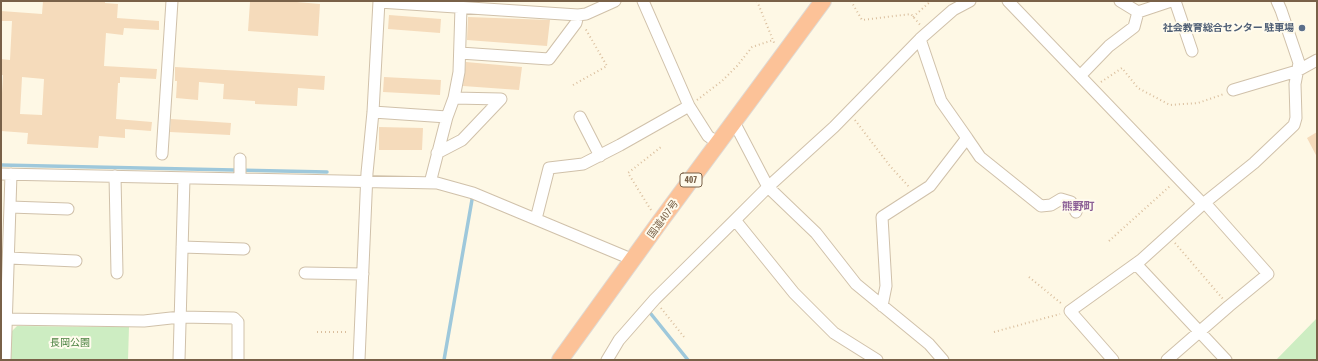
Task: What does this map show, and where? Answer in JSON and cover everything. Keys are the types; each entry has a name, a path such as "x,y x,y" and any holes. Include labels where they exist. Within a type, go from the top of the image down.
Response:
{"highway":[{"name":"国道407号","path":"560,360 823,1"}],"street":[{"path":"162,154 172,1"},
{"path":"359,360 367,181 373,112 379,1 578,15 586,14 615,1"},
{"path":"643,1 689,106 708,136 718,144"},
{"path":"607,360 619,340 654,299 768,187 849,112 923,36 953,10 970,1"},
{"path":"1008,1 1204,204 1268,274 1167,360"},
{"path":"1120,1 1138,12 1171,1"},
{"path":"1175,1 1192,51"},
{"path":"1112,360 1070,311 1136,264 1204,204 1254,163 1294,125 1296,118 1295,84 1299,63 1277,1"},
{"path":"430,183 447,118 454,98 459,72 461,7"},
{"path":"1080,76 1109,46 1134,27 1138,12"},
{"path":"460,53 549,59 576,23 578,15"},
{"path":"923,36 941,101 980,157 1041,206 1051,205 1061,199 1071,202 1076,212"},
{"path":"1233,90 1297,71 1317,60"},
{"path":"438,153 462,140 501,99 454,98"},
{"path":"536,219 550,168 583,164 689,106"},
{"path":"373,112 447,118"},
{"path":"580,118 600,156"},
{"path":"734,122 768,187 816,232 856,284 929,344 942,360"},
{"path":"882,306 886,286 882,217 930,186 967,138"},
{"path":"240,159 240,179"},
{"path":"5,360 4,320 9,258 10,207 6,174 436,183 473,193 624,256 632,261"},
{"path":"115,176 117,273"},
{"path":"179,360 184,178"},
{"path":"10,207 68,209"},
{"path":"735,220 794,294 834,333 877,360"},
{"path":"182,247 244,249"},
{"path":"9,258 76,261"},
{"path":"1136,264 1226,360"},
{"path":"305,273 363,274"},
{"path":"4,320 144,321 180,317 234,318 238,322 238,360"}],"path":[{"path":"757,1 780,59"},
{"path":"851,1 862,20 911,14 923,36"},
{"path":"913,16 931,1"},
{"path":"573,85 607,66 578,15"},
{"path":"689,106 722,81 737,66 752,47 773,40"},
{"path":"1092,88 1122,68 1138,88 1170,105 1198,103 1233,90"},
{"path":"849,112 890,166 916,195"},
{"path":"659,223 628,173 661,147"},
{"path":"1109,241 1178,178"},
{"path":"1168,236 1229,306"},
{"path":"1029,277 1070,311"},
{"path":"654,299 684,337"},
{"path":"994,332 1070,311"},
{"path":"317,332 360,332"}],"green space":[{"path":"1317,318 1317,360 1276,360"},
{"name":"長岡公園","path":"17,326 129,327 128,360 11,360 12,331"}],"building":[{"path":"43,1 105,1 105,3 118,4 117,18 159,21 159,30 124,28 123,35 106,33 104,66 157,69 156,79 120,77 120,83 118,83 116,119 152,122 151,131 125,129 125,138 99,136 98,148 27,144 28,133 1,131 1,93 3,75 1,75 1,59 10,60 12,21 1,21 1,11 42,14","holes":["22,77 44,79 42,115 20,114"]},
{"path":"285,1 320,4 318,36 248,31 250,2"},
{"path":"389,15 441,19 440,33 388,29"},
{"path":"468,17 550,20 547,46 467,40"},
{"path":"466,62 522,67 519,90 463,86"},
{"path":"175,67 325,76 324,90 298,88 297,106 255,104 255,101 223,99 224,84 199,82 198,100 176,98 177,81 175,81"},
{"path":"384,77 441,80 440,95 383,92"},
{"path":"171,119 231,123 230,135 170,132"},
{"path":"379,127 423,128 422,150 379,150"},
{"path":"1317,132 1317,157 1307,138"}],"waterway":[{"path":"1,165 327,172"},
{"path":"444,360 473,194"},
{"path":"647,309 688,360"}],"place":[{"name":"社会教育総合センター 駐車場","path":"1302,28"}],"district":[{"name":"熊野町","path":"1078,207"}]}
